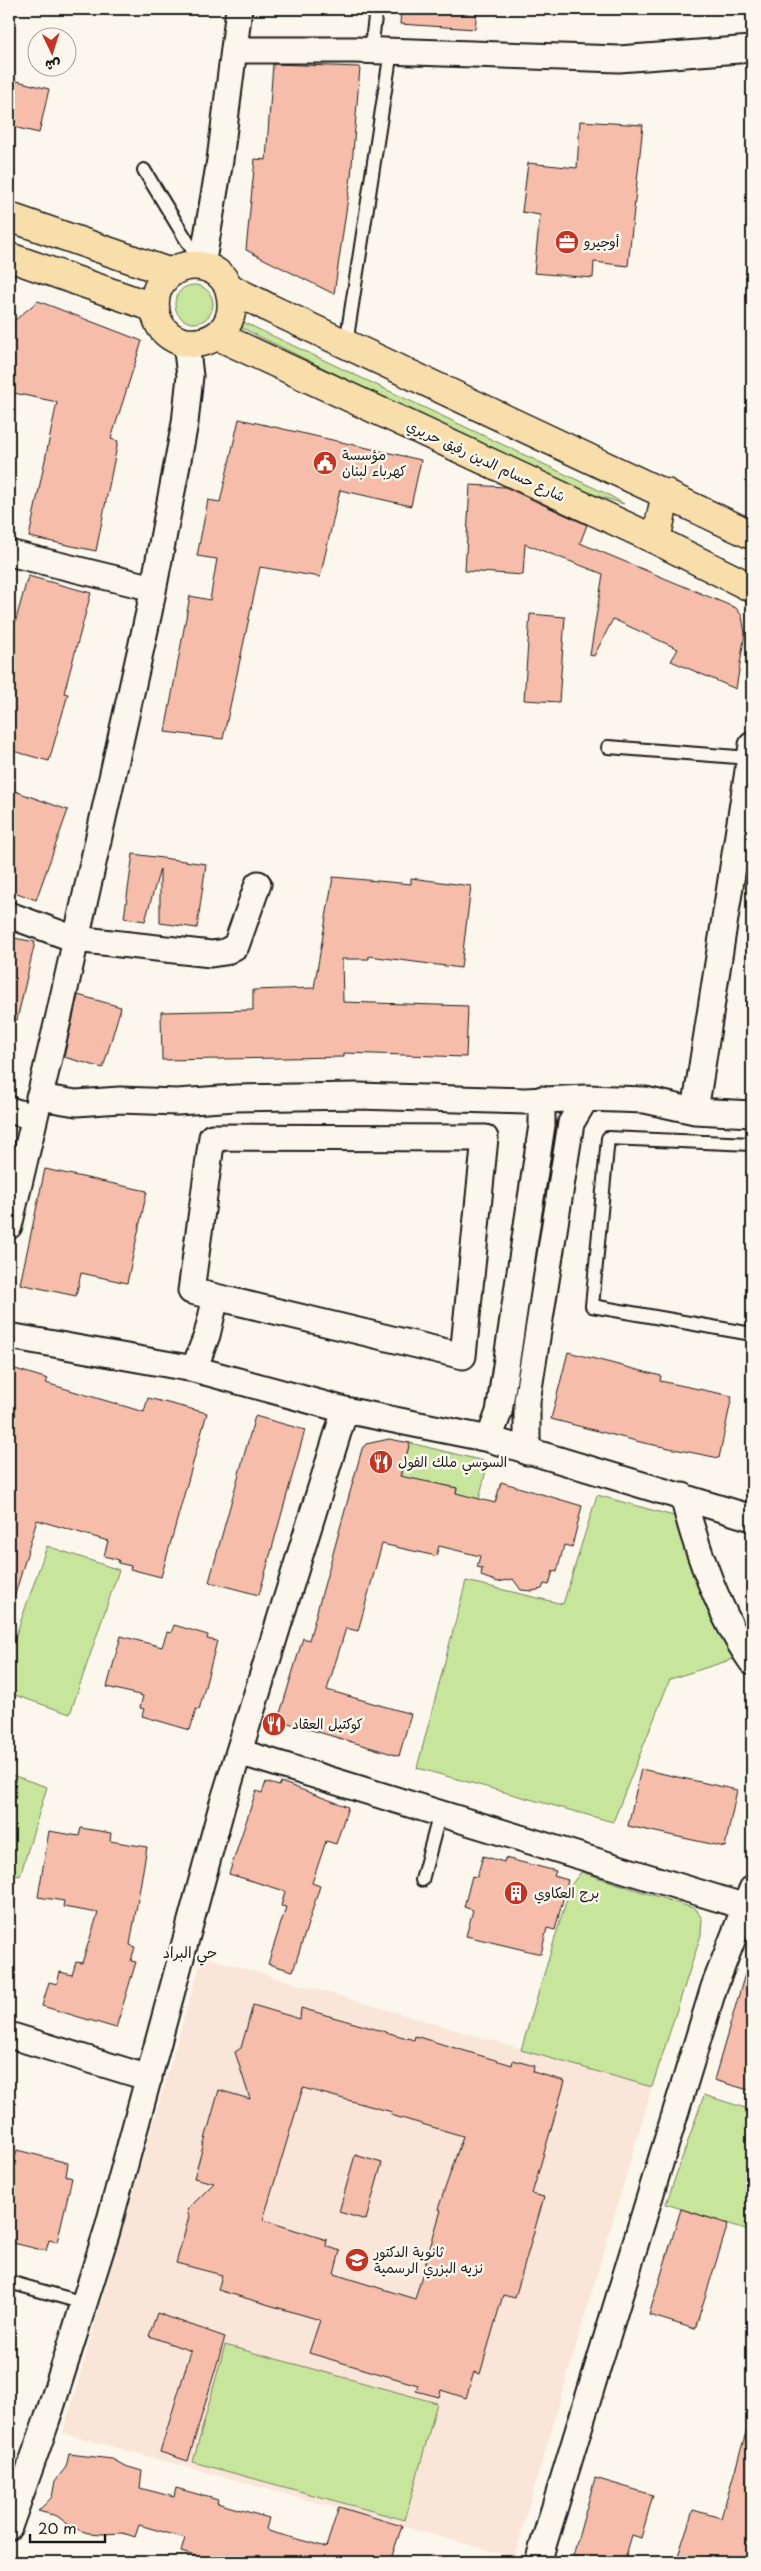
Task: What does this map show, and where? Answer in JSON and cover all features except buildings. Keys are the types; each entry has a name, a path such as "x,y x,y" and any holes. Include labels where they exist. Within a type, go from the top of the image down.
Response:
{"main road":[{"path":"9,216 170,273"},
{"path":"9,258 155,308"},
{"path":"230,288 233,310 230,320 218,336 197,344 186,343 176,339 161,326 155,308 158,288 170,273 181,267 202,266 218,274 230,288 752,535"},
{"name":"شارع حسام الدين رفيق حريري","path":"218,336 656,540 752,588"},
{"path":"656,540 666,493"}],"street":[{"path":"202,266 240,9"},
{"path":"235,50 381,51 619,60 752,49"},
{"path":"9,1226 121,741 153,588 184,423 190,376 186,343"},
{"path":"9,553 153,588"},
{"path":"695,1111 751,752"},
{"path":"9,915 75,939 204,953 225,952 236,946 258,884"},
{"path":"9,1110 120,1100 177,1102 236,1098 358,1096 525,1100 586,1098 645,1100 695,1111 752,1114"},
{"path":"527,1452 527,1401 572,1123 586,1098"},
{"path":"489,1439 500,1412 542,1125 542,1099"},
{"path":"212,1137 485,1138 463,1356 216,1297 191,1291 212,1137"},
{"path":"194,1369 207,1335 216,1297"},
{"path":"9,1336 194,1369 345,1410 489,1439 527,1452 683,1496 752,1518"},
{"path":"9,2527 47,2420 107,2231 222,1806 345,1410"},
{"path":"683,1496 688,1518 727,1622 752,1662"},
{"path":"239,1752 440,1813 749,1898 712,1997 538,2562"},
{"path":"9,2035 149,2078"}],"lane":[{"path":"346,344 381,51 376,9"},
{"path":"144,170 202,266"},
{"path":"608,747 751,752"},
{"path":"752,1144 608,1138 592,1306 752,1334"},
{"path":"422,1880 440,1813"},
{"path":"9,2282 84,2303"}],"shaded area":[{"name":"ثانوية الدكتور نزيه البزري الرسمية","path":"202,1956 652,2087 514,2557 63,2433"}],"green space":[{"path":"194,285 207,291 213,304 207,317 194,323 181,317 175,304 181,291"},
{"path":"239,320 607,494 624,504 582,491 413,412 236,325"},
{"path":"410,1443 488,1462 474,1520 456,1493 457,1488 430,1482 397,1487"},
{"path":"597,1495 681,1518 740,1657 670,1679 613,1822 417,1768 466,1581 563,1604"},
{"path":"47,1546 119,1570 70,1714 9,1693 9,1655"},
{"path":"9,1774 47,1787 20,1876 9,1874"},
{"path":"581,1872 696,1909 702,1919 701,1935 652,2087 521,2050 571,1885"},
{"path":"704,2095 752,2110 752,2231 666,2204"},
{"path":"225,2345 437,2403 405,2520 193,2462"}],"place":[{"name":"أوجيرو","path":"567,242"},
{"name":"مؤسسة كهرباء لبنان","path":"325,463"},
{"name":"السوسي ملك الفول","path":"381,1462"},
{"name":"كوكتيل العقاد","path":"274,1724"},
{"name":"برج العكاوي","path":"516,1893"},
{"name":"ثانوية الدكتور نزيه البزري الرسمية","path":"357,2260"}],"district":[{"name":"حي البراد","path":"190,1953"}]}
